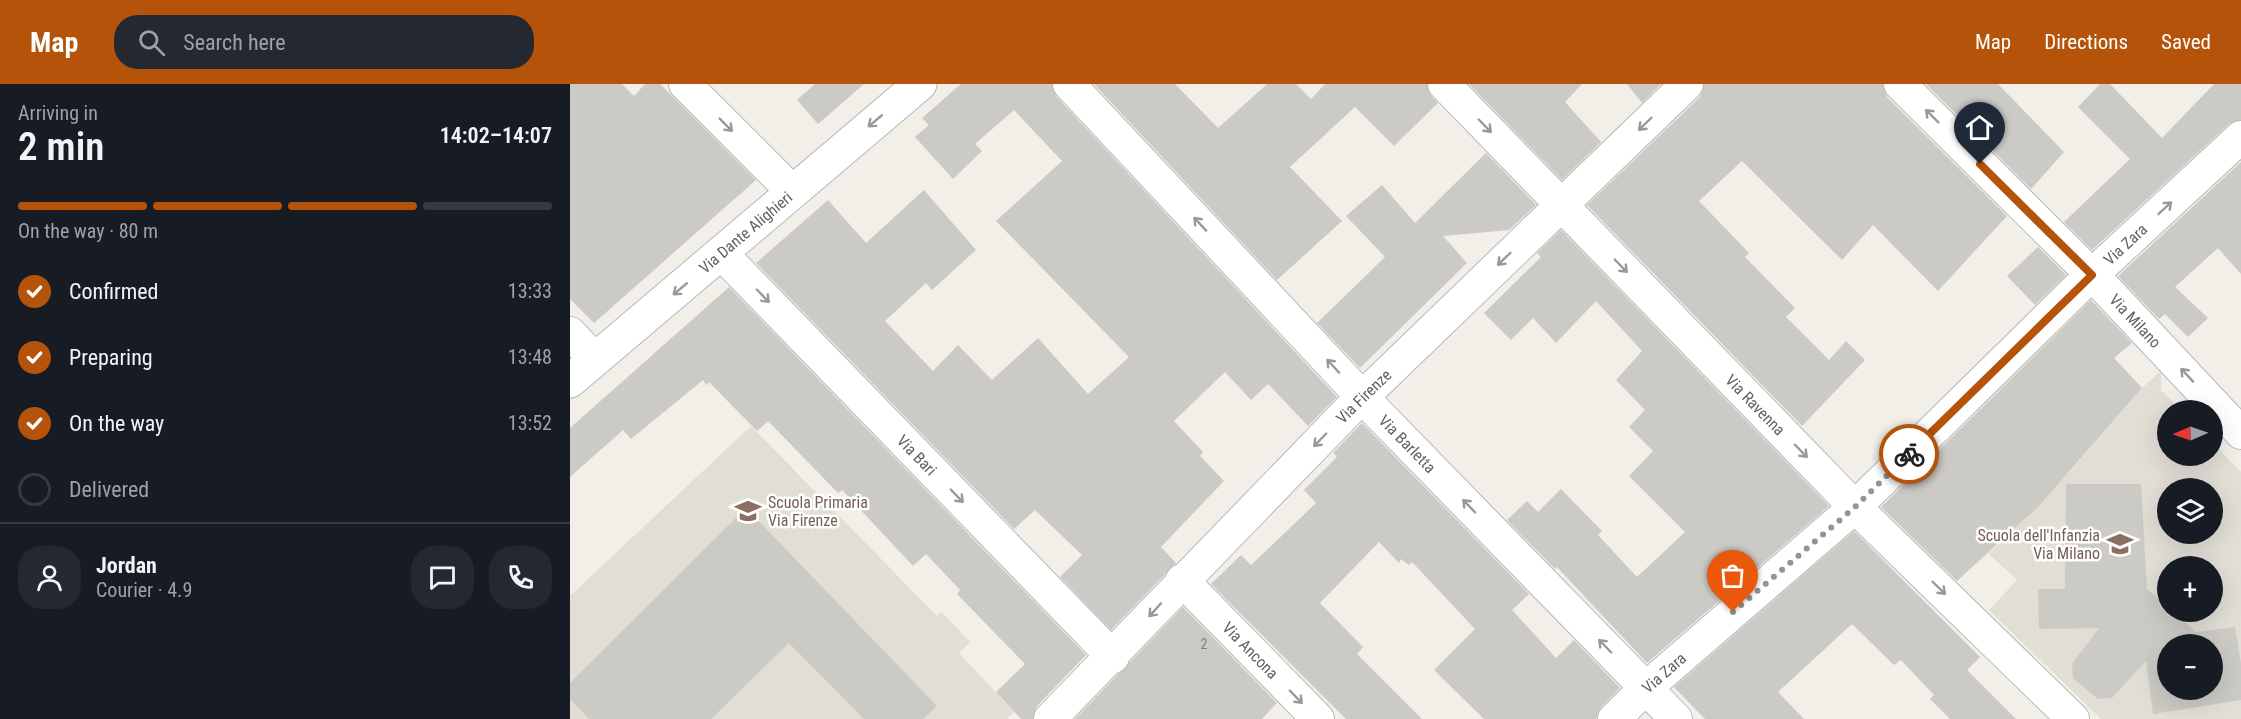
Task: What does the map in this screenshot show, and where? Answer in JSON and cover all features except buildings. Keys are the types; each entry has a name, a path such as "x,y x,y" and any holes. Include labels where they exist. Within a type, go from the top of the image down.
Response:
{"street":[{"path":"685,84 792,191"},
{"name":"Via Dante Alighieri","path":"570,381 920,84"},
{"name":"Via Barletta","path":"1069,84 1362,397 1676,719"},
{"name":"Via Ravenna","path":"1444,84 1855,507 2073,719"},
{"name":"Via Firenze","path":"1050,719 1113,657 1182,580 1362,397 1688,84"},
{"name":"Via Milano","path":"1900,84 2092,275 2241,433"},
{"name":"Via Zara","path":"1614,719 1646,688 1855,507 2092,275 2241,137"},
{"name":"Via Bari","path":"722,254 1113,657"},
{"path":"570,333 595,359"},
{"name":"Via Ancona","path":"1182,580 1318,719"}],"shaded area":[{"name":"Scuola dell'Infanzia Via Milano","path":"2161,371 2161,390 2171,400 2157,400 2157,466 2223,466 2223,453 2241,472 2241,719 2101,719 1989,610 2017,580 1989,554 2073,468 2142,388"},
{"name":"Scuola Primaria Via Firenze","path":"751,426 937,616 941,611 970,642 959,653 1014,712 1007,719 570,719 570,596"}],"way so far":[{"path":"1733,612 1855,507 1909,454"}],"place":[{"name":"Scuola Primaria Via Firenze","path":"748,511"},
{"name":"Scuola dell'Infanzia Via Milano","path":"2120,544"}],"route":[{"path":"1909,454 2092,275 1980,164"}]}
